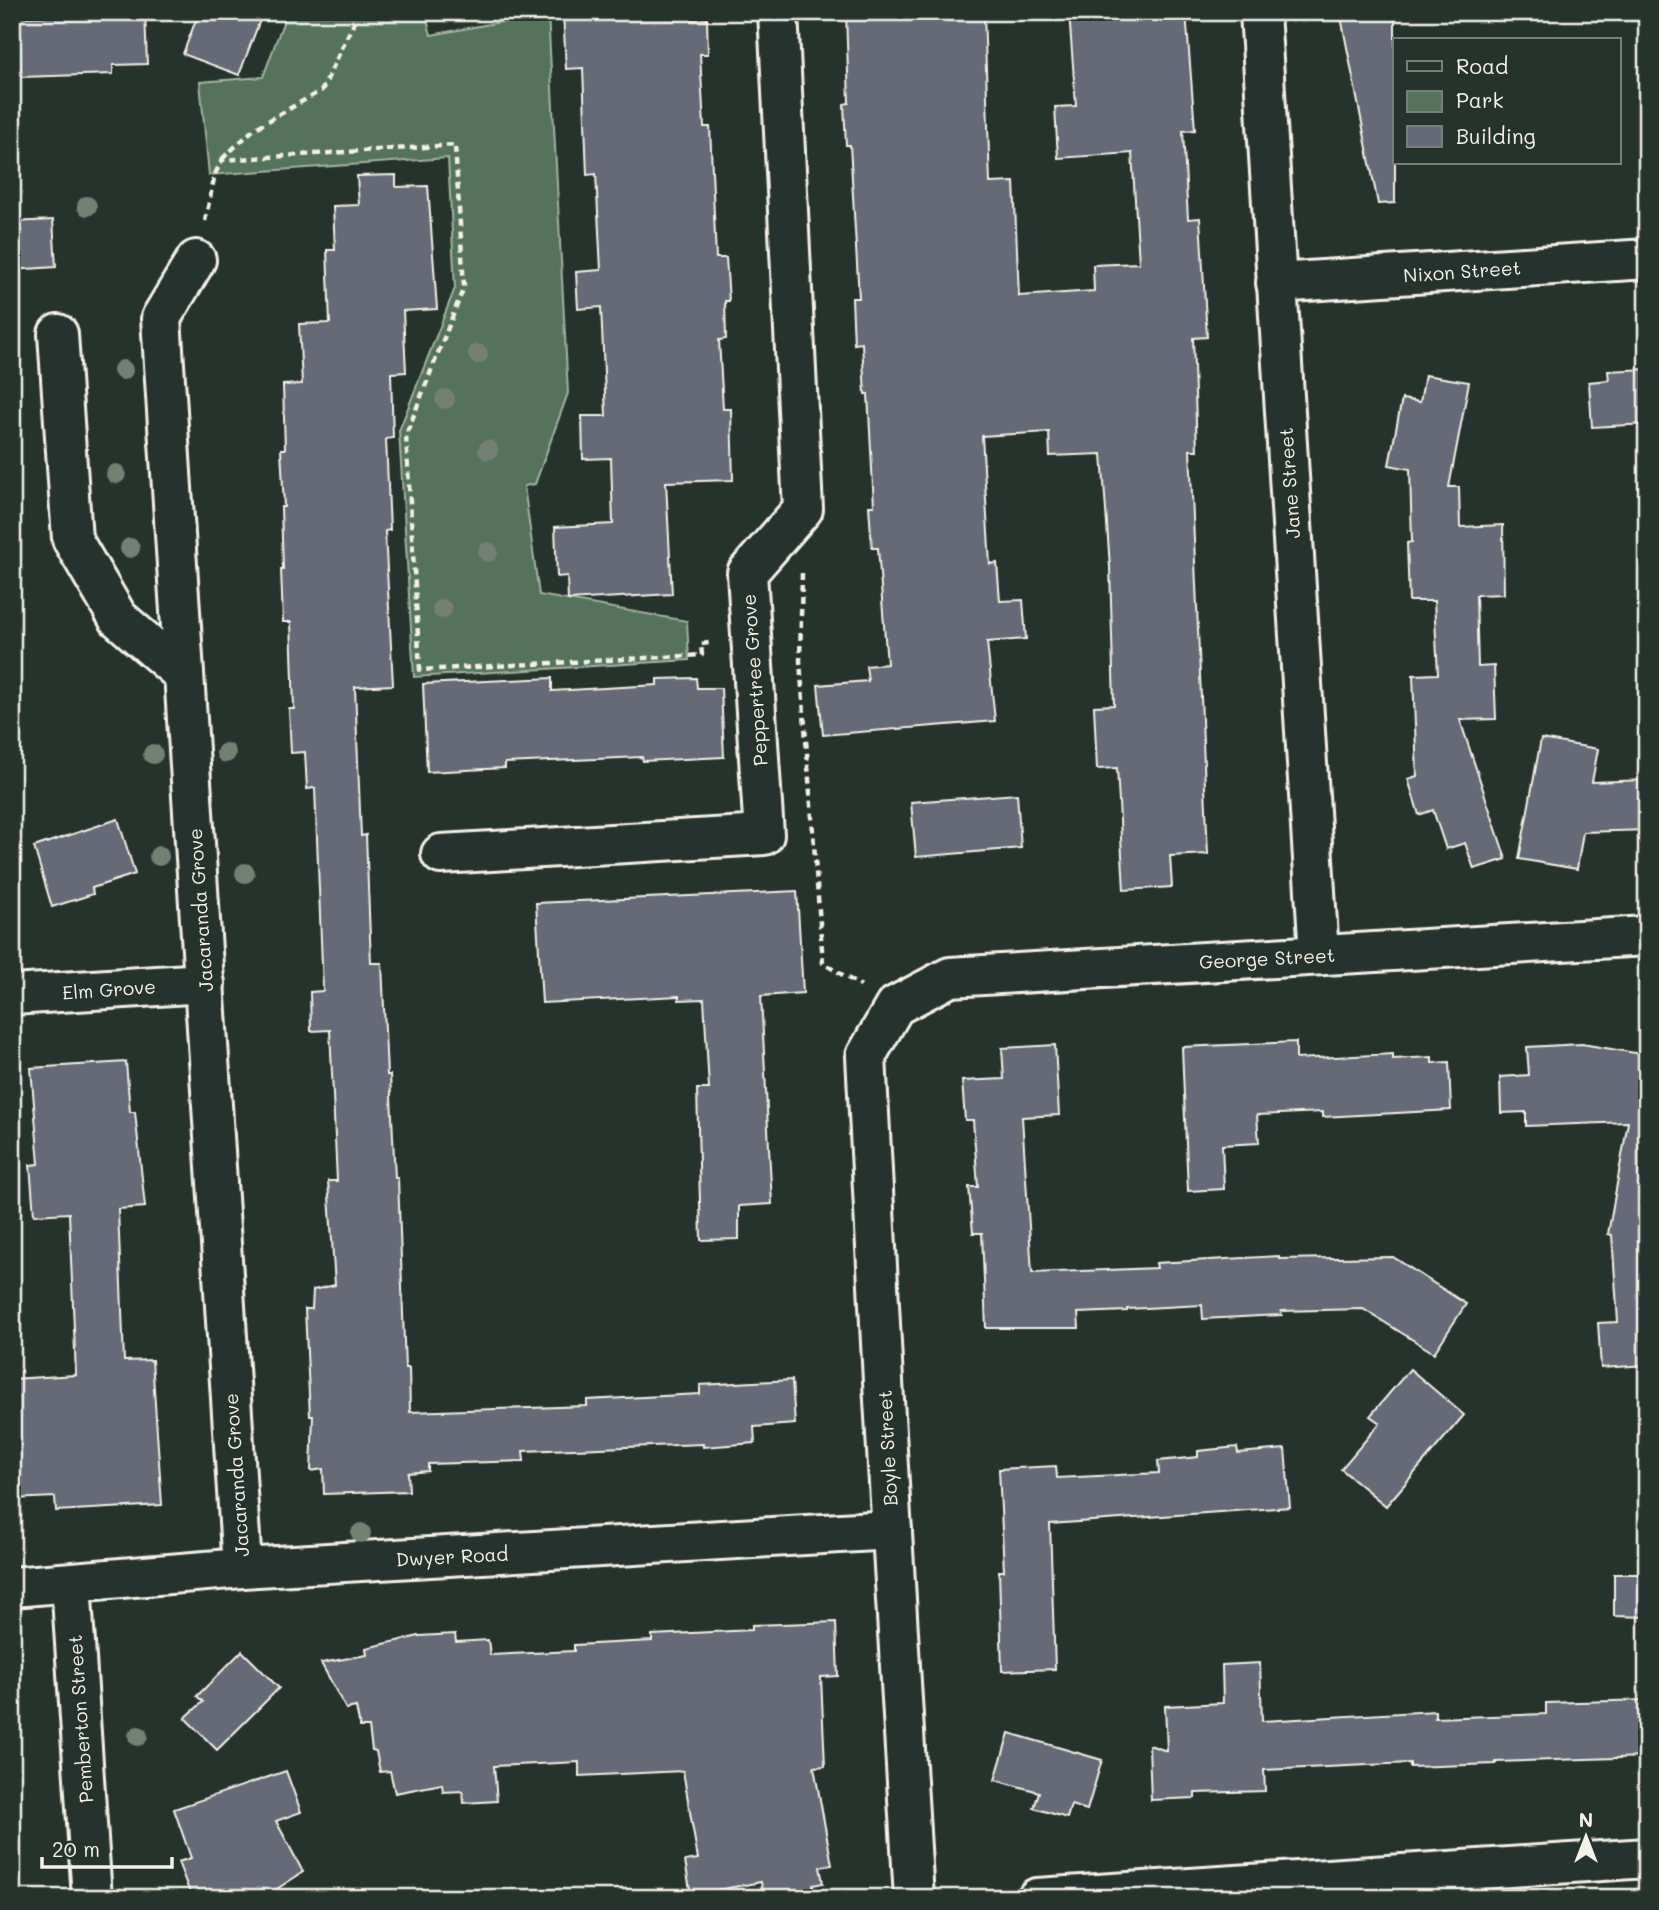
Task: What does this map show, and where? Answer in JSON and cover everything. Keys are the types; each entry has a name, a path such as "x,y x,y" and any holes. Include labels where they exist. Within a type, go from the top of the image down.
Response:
{"street":[{"name":"Peppertree Grove","path":"441,854 764,835 747,573 803,509 778,12"},
{"name":"Jane Street","path":"1260,12 1319,955"},
{"name":"Nixon Street","path":"1276,283 1647,259"},
{"name":"Jacaranda Grove","path":"195,260 161,318 242,1568"},
{"path":"58,334 72,539 118,618 184,675"},
{"name":"George Street","path":"895,1006 950,977 1647,936"},
{"name":"Elm Grove","path":"12,995 205,983"},
{"name":"Boyle Street","path":"895,1006 866,1056 914,1898"},
{"name":"Dwyer Road","path":"12,1587 242,1568 892,1530"},
{"name":"Pemberton Street","path":"72,1583 92,1898"},
{"path":"1037,1898 1647,1858"}],"path":[{"path":"195,260 215,174 222,160 254,129 322,90 359,12"},
{"path":"222,160 455,145 464,287 406,435 420,670 702,654 701,644 752,642"},
{"path":"802,572 800,661 823,963 895,1006"}],"green space":[{"path":"287,12 425,12 431,35 548,13 568,393 535,484 524,486 539,595 687,621 689,660 414,677 399,431 455,288 448,158 209,175 200,82 263,77"}],"building":[{"path":"98,12 145,12 147,64 113,65 113,74 21,77 19,17 98,15"},
{"path":"199,12 263,12 239,75 183,54"},
{"path":"563,12 691,12 692,20 707,19 708,54 700,54 704,127 710,127 716,258 726,258 729,301 725,301 726,339 719,340 723,409 731,409 733,480 666,482 672,594 568,600 567,576 557,577 555,527 613,524 611,458 583,459 582,416 606,416 601,307 578,309 576,272 601,270 596,174 587,175 583,68 566,69"},
{"path":"846,12 984,12 990,183 1014,182 1019,296 1094,291 1093,265 1139,263 1132,153 1058,158 1055,107 1076,106 1069,12 1186,12 1195,130 1183,131 1188,219 1200,218 1207,337 1193,338 1197,450 1190,450 1208,854 1170,856 1172,887 1124,890 1117,768 1097,769 1094,706 1114,705 1110,567 1102,454 1050,456 1049,432 982,436 990,564 997,563 1000,601 1023,600 1026,639 987,642 995,721 823,735 818,685 868,681 866,666 887,664 878,548 872,548 869,506 874,506 868,394 865,394 862,343 854,344 852,298 859,298 850,145 846,145 844,104 849,103"},
{"path":"1340,12 1395,12 1395,203 1378,204"},
{"path":"396,175 396,187 428,186 437,309 403,311 406,372 391,373 393,438 386,439 390,530 385,531 393,685 355,687 361,836 366,835 371,963 382,963 387,1075 390,1075 395,1178 398,1178 405,1368 409,1368 410,1412 587,1406 587,1400 700,1394 700,1385 792,1380 795,1424 754,1427 755,1443 703,1447 703,1444 523,1451 524,1461 428,1464 428,1471 408,1473 409,1491 324,1494 323,1469 311,1471 313,1416 310,1416 305,1309 312,1309 313,1290 335,1285 328,1181 337,1181 330,1030 311,1031 310,992 323,991 315,788 307,789 305,752 291,753 289,709 294,709 291,622 283,622 281,569 281,507 284,507 281,449 285,449 283,385 302,384 299,324 330,323 327,250 335,250 333,206 359,205 357,176"},
{"path":"53,220 56,267 12,270 12,222"},
{"path":"1647,369 1647,424 1592,427 1589,382 1609,380 1608,371"},
{"path":"1425,375 1469,382 1449,487 1459,487 1460,527 1503,525 1504,594 1476,595 1478,667 1494,666 1496,719 1460,720 1506,859 1474,869 1465,843 1446,849 1433,810 1419,815 1408,779 1417,776 1413,675 1438,674 1434,601 1409,601 1407,543 1412,542 1410,469 1389,465 1402,399 1420,402"},
{"path":"552,678 552,691 657,685 657,679 696,678 697,688 721,688 724,757 643,761 642,757 505,763 505,768 427,772 423,684"},
{"path":"1541,739 1598,749 1592,782 1647,780 1647,830 1583,832 1577,869 1519,859"},
{"path":"1017,794 1021,848 916,857 911,802"},
{"path":"118,819 135,874 92,888 93,894 52,907 34,847"},
{"path":"797,891 803,993 761,996 772,1204 739,1206 739,1239 701,1240 697,1089 709,1089 704,999 679,1000 679,996 542,1003 536,903"},
{"path":"1296,1042 1296,1059 1393,1054 1393,1059 1432,1057 1432,1063 1449,1062 1451,1110 1323,1117 1323,1112 1257,1115 1259,1143 1222,1145 1224,1189 1188,1191 1182,1047"},
{"path":"1582,1044 1647,1055 1647,1365 1601,1368 1598,1323 1618,1322 1612,1235 1608,1234 1628,1122 1526,1126 1526,1112 1501,1113 1500,1077 1529,1075 1527,1047"},
{"path":"1055,1045 1059,1115 1022,1117 1032,1273 1157,1268 1156,1263 1279,1256 1279,1259 1393,1257 1466,1304 1434,1353 1363,1309 1281,1311 1282,1315 1203,1319 1202,1305 1078,1313 1079,1328 986,1328 982,1233 973,1233 969,1187 978,1187 973,1120 965,1120 962,1081 1004,1079 1002,1048"},
{"path":"126,1062 130,1112 135,1112 145,1207 118,1209 124,1361 152,1360 162,1505 56,1511 55,1497 12,1499 12,1379 76,1375 69,1213 34,1215 30,1165 39,1164 31,1068"},
{"path":"1410,1369 1464,1415 1386,1506 1341,1469 1380,1423 1370,1416"},
{"path":"1237,1447 1238,1453 1285,1449 1290,1507 1050,1524 1055,1669 1002,1671 999,1571 1004,1571 999,1469 1056,1466 1057,1478 1159,1473 1158,1461 1198,1457 1198,1451"},
{"path":"1614,1574 1647,1574 1647,1617 1614,1616"},
{"path":"836,1622 838,1676 821,1677 825,1766 814,1767 832,1865 820,1867 823,1883 813,1885 813,1898 764,1898 761,1882 691,1895 685,1861 698,1859 683,1771 579,1776 579,1762 494,1766 497,1801 464,1803 463,1791 443,1792 442,1784 395,1793 390,1771 380,1772 376,1751 372,1750 369,1727 360,1727 356,1707 346,1709 321,1663 367,1655 366,1648 419,1636 455,1634 456,1642 488,1640 490,1655 574,1651 574,1645 652,1641 652,1635 752,1630 752,1625"},
{"path":"242,1651 279,1688 217,1750 185,1718 203,1702 197,1696"},
{"path":"1260,1663 1262,1721 1435,1711 1435,1718 1546,1714 1546,1703 1647,1700 1647,1757 1264,1770 1265,1791 1195,1793 1195,1798 1151,1800 1149,1745 1167,1751 1165,1706 1223,1703 1222,1665"},
{"path":"1009,1733 1102,1760 1087,1810 1071,1805 1067,1818 1034,1808 1039,1792 995,1780"},
{"path":"286,1771 301,1812 276,1821 303,1872 263,1898 192,1898 178,1862 191,1858 174,1809"}]}
